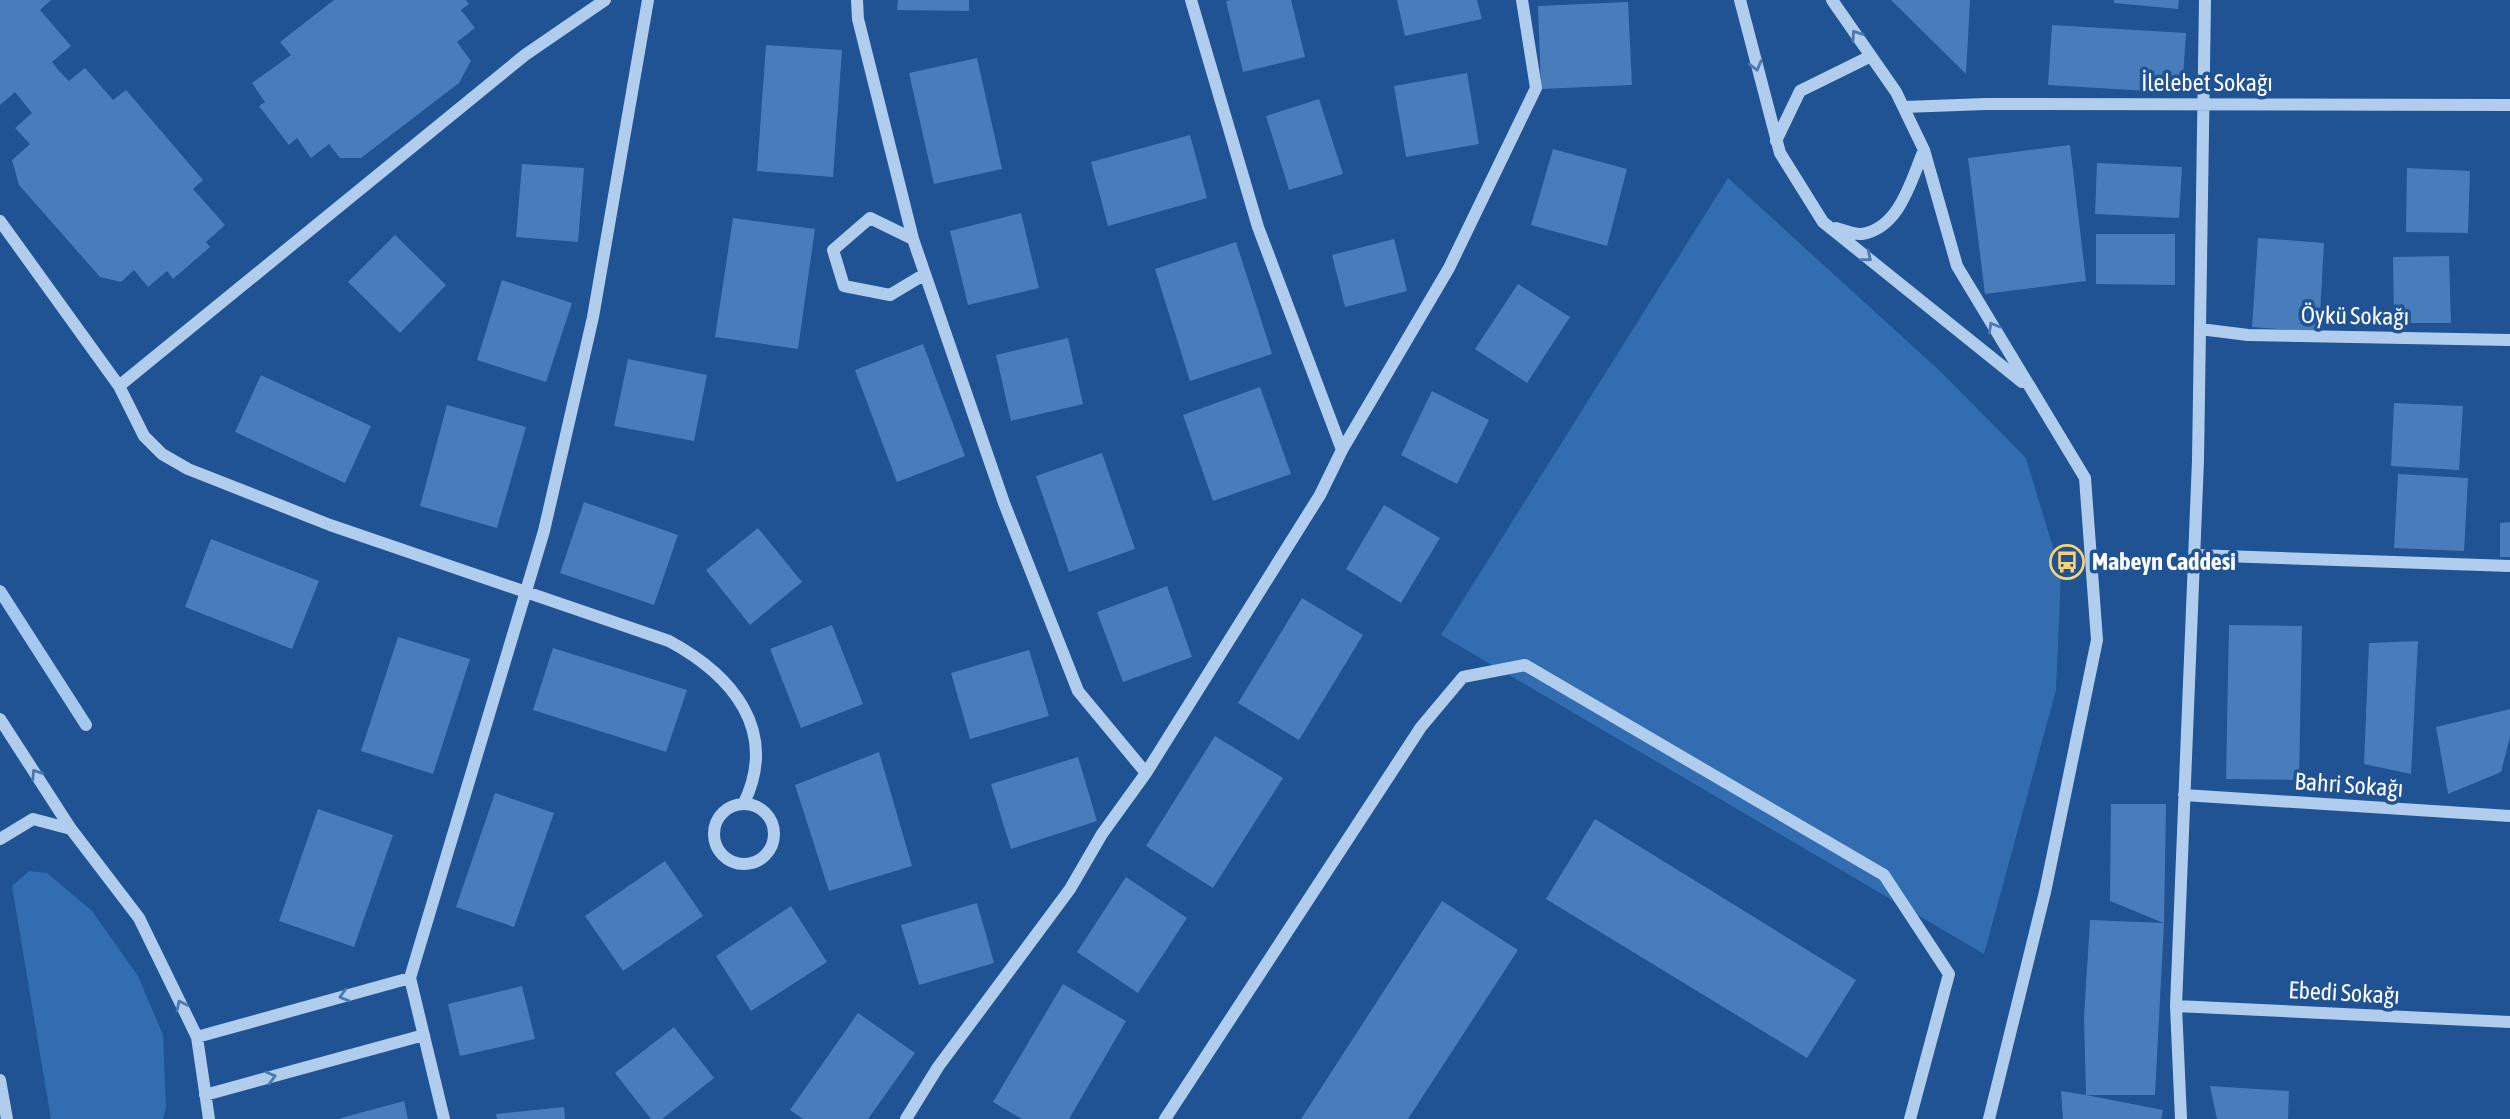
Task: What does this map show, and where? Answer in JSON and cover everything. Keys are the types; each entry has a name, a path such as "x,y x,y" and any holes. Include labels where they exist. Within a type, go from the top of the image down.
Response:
{"street":[{"path":"120,386 525,55 605,0"},
{"path":"444,1119 410,978 544,531 593,317 648,0"},
{"path":"857,0 858,19 913,239 1004,503 1078,691 1146,773"},
{"path":"1191,0 1258,228 1342,450"},
{"path":"906,1119 938,1067 1070,889 1102,834 1146,773 1320,495 1342,450 1449,268 1536,88 1522,0"},
{"path":"1740,0 1780,153 1829,226 2028,386"},
{"path":"1832,0 1904,107 1924,150 1957,266 2085,478 2097,640 2045,892 1989,1119"},
{"path":"2181,1119 2176,1006 2194,555 2205,0"},
{"path":"1776,141 1800,91 1871,56"},
{"name":"İlelebet Sokağı","path":"1904,107 1986,104 2510,105"},
{"path":"1829,226 1860,235 1884,226 1900,206 1924,150"},
{"path":"913,239 870,218 834,250 844,286 890,295 925,274"},
{"path":"0,221 120,386 144,436 162,454 188,469 330,524 669,641 697,656 722,678 741,702 754,731 756,769 744,803 723,813 714,834 723,856 745,864 766,855 775,834 766,812 744,803"},
{"name":"Öykü Sokağı","path":"2200,329 2248,335 2510,340"},
{"path":"2194,555 2510,566"},
{"path":"1165,1119 1420,727 1463,677 1525,665 1884,875 1949,974 1910,1119"},
{"path":"0,719 71,829 139,918 197,1037 208,1118"},
{"name":"Bahri Sokağı","path":"2184,795 2510,816"},
{"path":"0,839 33,819 71,829"},
{"path":"197,1037 410,978"},
{"name":"Ebedi Sokağı","path":"2176,1006 2510,1022"},
{"path":"205,1095 424,1035"},
{"path":"0,1080 7,1119"}],"shaded area":[{"path":"1728,178 1941,372 2026,458 2061,574 2056,690 1984,954 1441,635"},
{"path":"29,871 47,873 92,911 138,976 163,1035 166,1107 163,1119 51,1119 12,886"}],"building":[{"path":"0,0 51,0 40,10 71,46 52,62 59,71 69,81 85,68 113,100 126,90 203,180 193,189 225,225 206,242 210,247 173,279 167,271 148,287 134,270 121,282 100,277 19,185 12,160 30,144 15,128 32,113 15,92 0,105"},
{"path":"334,0 466,0 469,4 461,10 475,28 457,42 471,61 459,83 361,158 340,158 329,144 311,158 297,138 289,145 259,106 265,102 252,83 291,55 280,42"},
{"path":"898,0 969,0 969,11 897,10"},
{"path":"1291,0 1305,57 1243,72 1226,1"},
{"path":"1397,0 1477,0 1482,19 1405,36"},
{"path":"1891,0 1970,0 1966,74"},
{"path":"2114,0 2179,0 2178,9 2114,3"},
{"path":"1628,2 1632,85 1541,89 1538,6"},
{"path":"2052,25 2186,33 2182,93 2048,85"},
{"path":"766,45 842,50 833,177 757,171"},
{"path":"977,58 1002,169 934,184 909,73"},
{"path":"1467,73 1479,144 1406,157 1394,86"},
{"path":"1319,99 1343,174 1289,190 1266,116"},
{"path":"1190,135 1207,198 1108,226 1091,162"},
{"path":"2070,145 2086,281 1985,294 1968,158"},
{"path":"1553,149 1627,169 1607,246 1531,225"},
{"path":"2097,163 2182,167 2179,218 2095,214"},
{"path":"522,164 584,168 578,242 516,237"},
{"path":"2407,168 2470,171 2468,233 2406,232"},
{"path":"1021,213 1039,288 968,305 950,231"},
{"path":"733,218 815,229 798,349 715,337"},
{"path":"2096,234 2175,234 2175,285 2096,284"},
{"path":"395,235 446,285 400,333 348,282"},
{"path":"2258,238 2324,243 2319,332 2252,327"},
{"path":"1394,239 1407,291 1345,307 1332,255"},
{"path":"1236,242 1272,354 1190,381 1155,269"},
{"path":"2449,256 2451,323 2394,323 2393,257"},
{"path":"502,280 572,303 546,382 477,360"},
{"path":"1518,284 1570,317 1527,383 1475,349"},
{"path":"1068,338 1083,404 1011,421 996,355"},
{"path":"923,344 965,456 897,482 855,370"},
{"path":"628,359 707,375 694,441 614,426"},
{"path":"261,375 371,426 345,483 235,432"},
{"path":"1260,387 1291,474 1213,501 1183,415"},
{"path":"1432,391 1489,420 1457,484 1401,455"},
{"path":"2394,403 2463,406 2459,470 2391,466"},
{"path":"447,405 526,427 497,528 420,506"},
{"path":"1102,453 1135,549 1069,572 1036,476"},
{"path":"2398,474 2468,478 2464,551 2394,548"},
{"path":"584,502 678,535 654,605 560,573"},
{"path":"1384,505 1440,538 1401,603 1346,569"},
{"path":"2510,522 2510,557 2500,557 2500,523"},
{"path":"758,528 802,582 750,625 706,570"},
{"path":"211,539 319,581 292,649 185,607"},
{"path":"1167,586 1192,657 1123,682 1097,612"},
{"path":"1302,598 1363,635 1299,740 1238,703"},
{"path":"832,625 863,704 801,728 770,649"},
{"path":"2229,625 2302,626 2299,780 2226,779"},
{"path":"398,637 470,659 433,774 361,751"},
{"path":"2418,641 2411,774 2364,764 2369,643"},
{"path":"553,648 687,690 666,752 533,710"},
{"path":"1029,650 1049,716 970,739 951,673"},
{"path":"2510,709 2510,737 2501,772 2448,794 2436,727"},
{"path":"1215,736 1283,778 1213,888 1146,846"},
{"path":"879,752 912,866 829,891 795,785"},
{"path":"1078,757 1097,821 1011,849 991,784"},
{"path":"495,793 554,813 514,927 456,907"},
{"path":"2111,804 2166,804 2164,923 2110,901"},
{"path":"318,809 393,835 354,947 279,921"},
{"path":"1595,819 1856,980 1807,1058 1546,899"},
{"path":"665,861 703,916 623,971 585,916"},
{"path":"1126,877 1187,918 1138,993 1077,952"},
{"path":"1442,901 1518,950 1408,1119 1301,1119"},
{"path":"977,903 994,963 919,985 901,925"},
{"path":"791,906 827,962 751,1011 716,956"},
{"path":"2090,920 2164,923 2155,1095 2086,1095 2084,1017"},
{"path":"1063,984 1126,1021 1069,1119 1022,1119 993,1102"},
{"path":"522,986 535,1039 460,1056 448,1004"},
{"path":"858,1013 915,1053 868,1119 803,1119 790,1110"},
{"path":"674,1027 714,1078 662,1119 651,1119 615,1073"},
{"path":"2210,1086 2289,1091 2288,1119 2217,1119"},
{"path":"2061,1091 2163,1110 2161,1119 2063,1119"},
{"path":"404,1101 408,1119 341,1119 341,1118"},
{"path":"564,1107 565,1119 497,1119 496,1114"}],"waterway":[{"path":"0,591 86,725"}],"place":[{"name":"Mabeyn Caddesi","path":"2067,562"}]}
